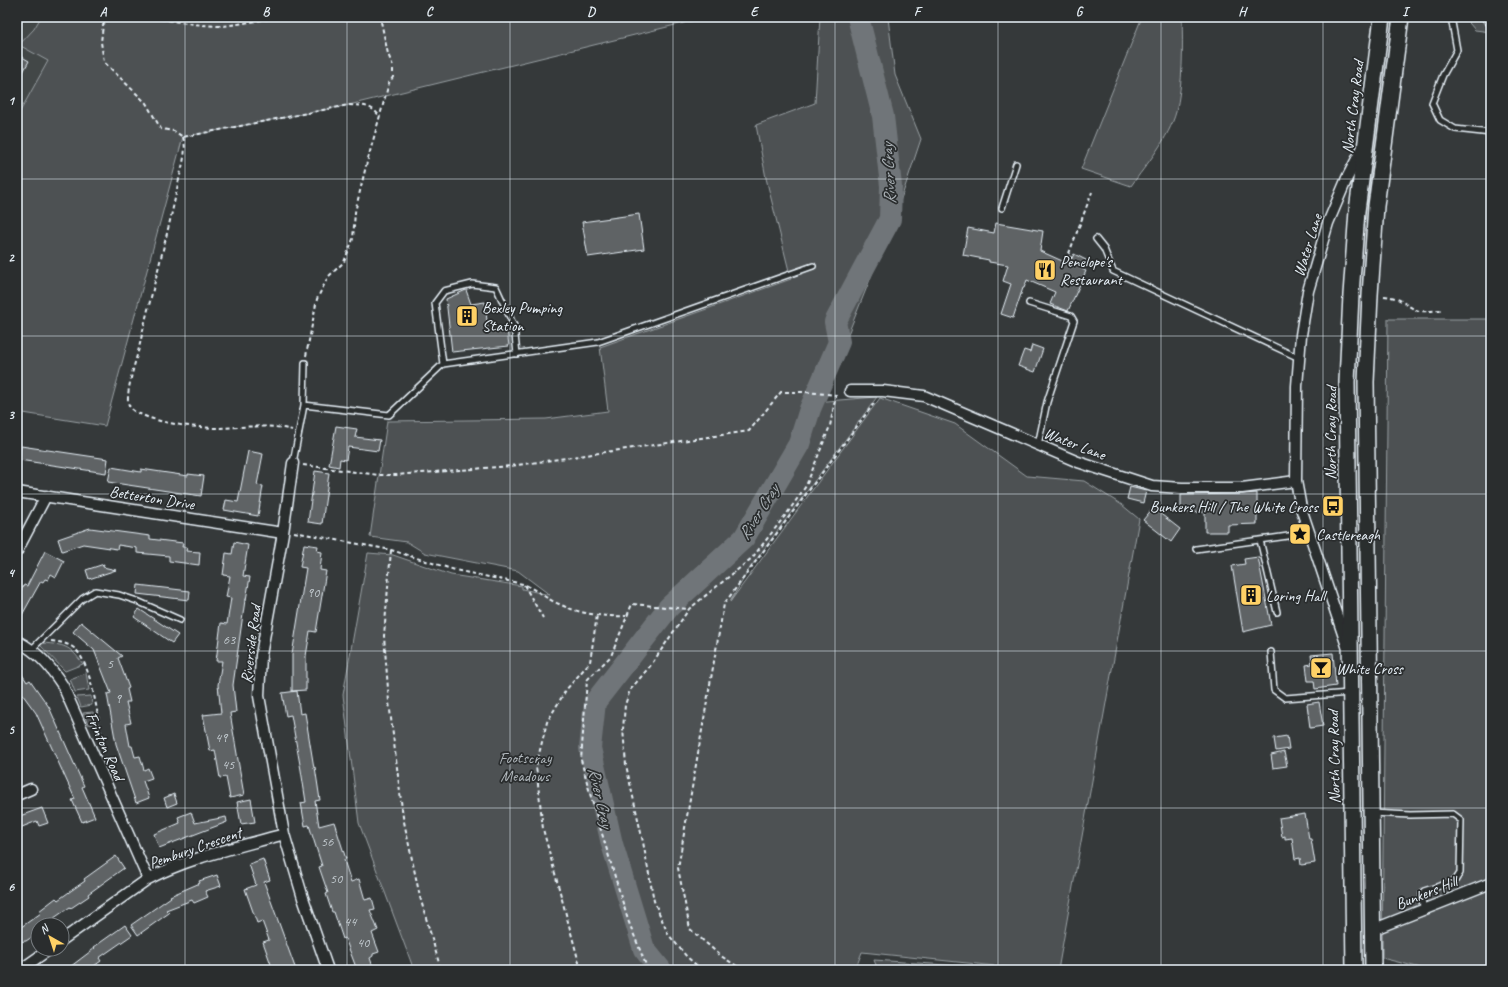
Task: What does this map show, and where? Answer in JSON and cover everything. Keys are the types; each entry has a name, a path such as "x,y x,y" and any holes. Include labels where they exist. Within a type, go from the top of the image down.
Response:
{"main road":[{"name":"North Cray Road","path":"1354,970 1347,382 1351,287 1357,211 1382,17"},
{"path":"1373,970 1366,382 1376,206 1401,17"}],"street":[{"name":"Water Lane","path":"1350,658 1301,508 1296,481 1297,386 1301,335 1308,291 1328,223 1347,178 1365,144"},
{"name":"Water Lane","path":"850,391 883,391 924,394 1012,435 1078,462 1152,486 1182,488 1242,488 1296,481"},
{"name":"Riverside Road","path":"293,463 283,531 261,655 259,696 284,834 303,898 328,970"},
{"name":"Betterton Drive","path":"17,492 283,531"},
{"path":"17,551 46,496"},
{"name":"Frinton Road","path":"17,641 32,649 51,668 63,686 148,879"},
{"path":"17,795 31,789"},
{"name":"Pembury Crescent","path":"70,934 148,879 164,871 284,834"},
{"name":"Bunkers Hill","path":"1372,930 1491,882"},
{"path":"20,970 39,957"}],"lane":[{"path":"1450,17 1458,50 1443,74 1432,103 1440,120 1455,129 1491,134"},
{"path":"1487,17 1486,20 1491,25"},
{"path":"1002,208 1016,164"},
{"path":"1096,239 1104,249 1113,271 1299,358"},
{"path":"304,405 388,415 443,364 598,342 813,266"},
{"path":"443,364 435,303 444,291 472,284 496,287 514,326 517,354"},
{"path":"1029,302 1071,316 1074,322 1047,402 1038,445"},
{"name":"Riverside Road","path":"293,463 304,405 305,363"},
{"path":"1196,549 1309,533"},
{"path":"1260,540 1277,612"},
{"path":"32,649 82,598 95,591 119,595 137,601 180,620"},
{"path":"1271,652 1274,690 1285,698 1350,692"},
{"path":"1371,813 1410,815 1453,814 1461,820 1460,872 1455,881 1424,891 1422,894 1423,910"}],"path":[{"path":"109,17 103,25 101,42 104,62 146,103 161,129 174,131 183,137 186,145 162,257 147,310 130,384 128,402 131,409 140,414 200,428 284,428 299,432"},
{"path":"146,17 217,26 242,24 286,17 302,17"},
{"path":"305,363 316,299 328,277 344,262 353,239 355,212 366,166 388,83 393,77 394,66 388,54 380,17"},
{"path":"183,137 349,105 367,106 375,110 380,117"},
{"path":"1072,258 1068,256 1092,192"},
{"path":"1393,297 1402,300 1418,311 1442,310"},
{"path":"743,970 721,956 690,929 678,868 724,604 883,391"},
{"path":"293,463 379,475 511,466 749,431 781,392 806,392 836,396 830,426 806,486 788,512 752,558 689,609 651,665 630,690 626,704 623,729 626,765 654,901 668,934 687,957 702,970"},
{"path":"283,531 392,550 455,570 523,584 558,604 585,613 607,616 626,616"},
{"path":"392,550 384,636 389,702 403,818 420,897 441,970"},
{"path":"523,584 543,618"},
{"path":"648,970 628,920 581,760 587,680 611,656 632,604 689,609"},
{"path":"581,970 543,829 536,766 547,722 566,690 590,662 597,615"},
{"path":"41,640 63,642 75,649 85,662 90,679 104,752 94,756"}],"shaded area":[{"path":"17,17 41,17 33,31 64,64 17,122"}],"green space":[{"path":"41,17 708,17 349,105 183,137 105,426 17,412 17,117 48,61 19,45 34,29"},
{"name":"Footscray Meadows","path":"820,17 890,17 888,18 895,75 921,139 894,220 825,391 819,377 802,403 877,397 750,568 730,602 880,398 955,424 1027,476 1084,481 1122,505 1139,519 1058,970 1034,970 862,952 855,970 414,970 359,823 343,695 368,553 393,555 451,575 522,586 522,589 550,595 518,571 425,553 407,542 370,537 387,421 546,419 608,411 600,347 791,279 766,178 756,125 815,103"},
{"path":"1142,17 1182,17 1181,78 1173,122 1163,141 1131,186 1081,169"},
{"path":"1464,17 1491,17 1491,32 1475,30"},
{"path":"1388,319 1491,319 1491,970 1429,970 1382,958"},
{"path":"43,643 57,644 66,647 74,653 83,664 65,671 40,645"},
{"path":"86,673 89,690 75,692 70,679"},
{"path":"91,696 92,705 81,707 77,697"},
{"path":"93,712 96,725 88,724 83,713"},
{"path":"874,960 1018,970 878,970"}],"building":[{"path":"17,54 29,61 17,83"},
{"path":"639,214 644,249 588,257 582,222"},
{"path":"996,223 1043,231 1040,251 1069,264 1074,254 1086,260 1082,269 1086,271 1068,311 1050,304 1055,292 1027,280 1013,318 1001,314 1011,284 1003,281 1008,265 963,255 968,228 994,233"},
{"name":"Bexley Pumping Station","path":"466,290 471,304 485,302 488,331 507,329 509,346 452,352 446,299"},
{"path":"1032,345 1043,349 1035,372 1018,366 1024,350 1030,352"},
{"path":"336,426 357,429 355,437 380,440 378,451 348,447 346,460 340,459 339,467 329,465"},
{"path":"21,446 108,459 106,473 19,460"},
{"path":"248,451 263,454 257,485 263,486 258,516 224,510 226,500 238,502"},
{"path":"111,467 141,472 141,469 188,476 188,474 204,476 201,496 108,482"},
{"path":"315,471 329,473 322,524 308,522"},
{"path":"1130,487 1146,491 1143,503 1127,499"},
{"path":"1257,493 1257,524 1228,525 1228,532 1205,532 1205,512 1181,513 1181,495"},
{"path":"1153,508 1180,529 1171,542 1143,520"},
{"path":"90,528 150,536 150,539 183,543 182,547 187,547 186,551 200,552 199,565 169,561 169,556 137,553 137,548 118,545 117,549 83,544 62,551 58,539"},
{"path":"234,542 248,545 243,576 250,577 245,600 233,685 236,712 230,713 244,795 230,798 226,777 220,778 215,750 210,751 203,715 221,713 218,685 222,661 216,661 221,623 227,624 231,598 226,597 230,576 223,575 226,553 232,554"},
{"path":"304,544 318,546 317,551 322,552 320,570 326,571 316,632 310,631 306,656 306,690 292,691 292,655 306,568 300,567"},
{"path":"45,551 64,561 56,577 51,574 48,580 45,579 43,582 41,581 17,624 17,598 24,585 27,586"},
{"name":"Loring Hall","path":"1258,557 1271,625 1243,632 1232,566 1245,564 1244,559"},
{"path":"104,564 103,567 116,570 89,579 86,570"},
{"path":"138,585 190,591 189,600 137,594"},
{"path":"139,609 178,635 172,643 134,617"},
{"path":"81,622 122,656 118,658 129,688 127,689 130,702 126,702 131,723 126,724 130,746 132,746 135,757 140,756 144,770 148,768 152,778 143,781 149,798 136,803 116,744 107,694 111,693 94,650 73,632"},
{"name":"White Cross","path":"1333,653 1336,686 1315,689 1314,681 1308,681 1306,665 1312,664 1311,655"},
{"path":"17,667 27,682 30,680 49,707 84,786 82,787 95,817 82,822 72,800 75,799 36,713 17,687"},
{"path":"297,691 300,714 305,713 314,768 315,767 320,800 315,801 319,826 334,822 346,859 344,860 351,882 359,879 365,900 372,898 375,909 370,910 378,930 372,933 379,952 373,954 370,958 374,970 357,970 345,938 343,939 326,894 328,893 319,867 322,866 309,825 305,826 301,803 306,802 301,770 291,715 286,716 282,693"},
{"path":"1319,702 1323,726 1310,728 1307,704"},
{"path":"1287,736 1289,749 1276,751 1274,738"},
{"path":"1284,752 1287,766 1273,768 1271,755"},
{"path":"174,794 177,803 167,807 164,798"},
{"path":"251,799 255,822 241,824 237,802"},
{"path":"42,808 48,823 39,826 37,821 17,829 17,817"},
{"path":"191,812 195,823 226,817 227,822 159,848 154,834 180,823 178,817"},
{"path":"1305,814 1315,863 1301,865 1300,858 1295,859 1292,838 1285,839 1285,836 1282,837 1279,818"},
{"path":"116,856 124,868 88,894 89,896 56,917 35,917 41,913 39,911 56,898 58,900 85,881 84,879"},
{"path":"263,859 270,880 264,882 296,970 273,970 263,942 269,940 262,921 257,923 245,889 256,885 249,864"},
{"path":"217,875 221,886 205,891 208,897 194,903 192,900 166,910 169,913 138,935 131,925 171,897 170,896 200,883 199,881"},
{"path":"30,921 30,938 26,941 17,942 17,930"},
{"path":"125,925 132,935 99,958 101,961 94,966 97,970 66,970 95,948 94,947"}],"waterway":[{"name":"River Cray","path":"661,970 644,949 612,844 590,748 595,702 669,607 744,538 799,444 810,409 839,342 835,322 890,219 891,186 883,116 858,17"}],"railway":[{"path":"17,25 22,17"}],"place":[{"name":"Penelope's Restaurant","path":"1045,270"},
{"name":"Bexley Pumping Station","path":"467,316"},
{"name":"Bunkers Hill / The White Cross","path":"1333,506"},
{"name":"Castlereagh","path":"1300,534"},
{"name":"Loring Hall","path":"1251,595"},
{"name":"White Cross","path":"1321,668"}]}
